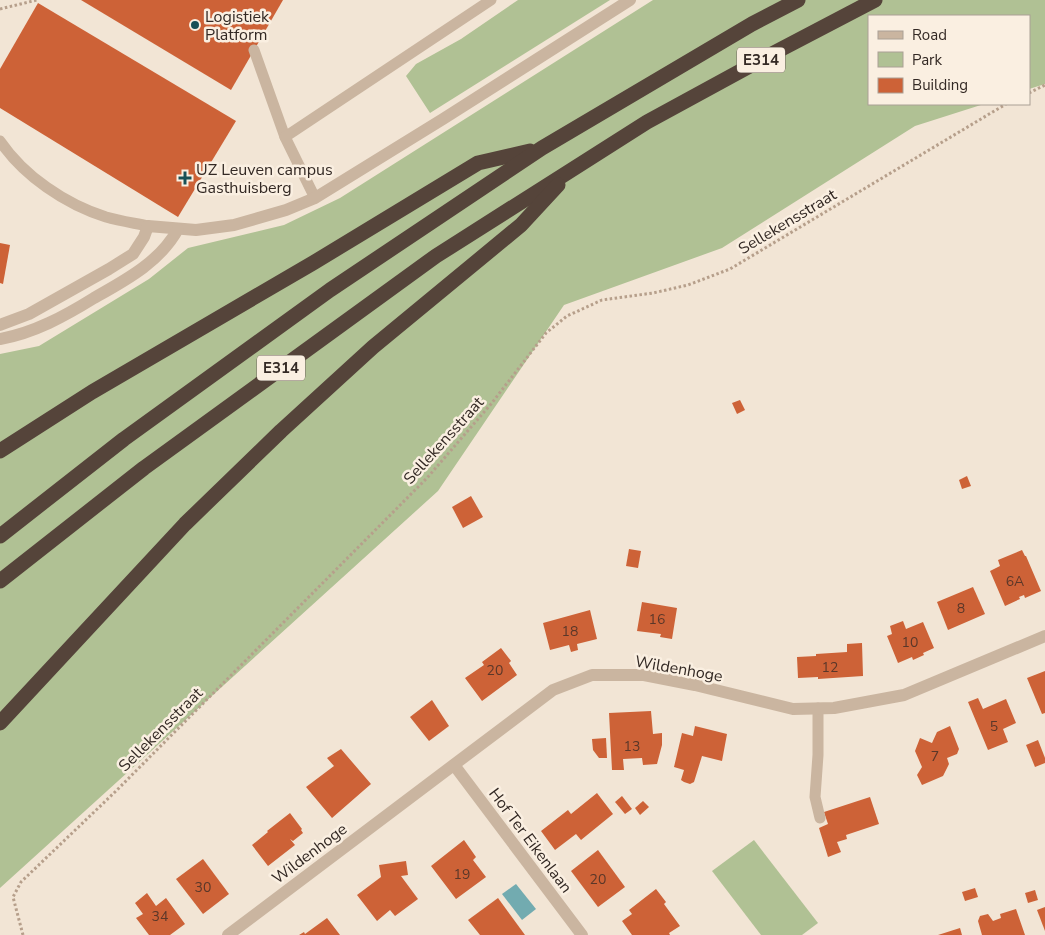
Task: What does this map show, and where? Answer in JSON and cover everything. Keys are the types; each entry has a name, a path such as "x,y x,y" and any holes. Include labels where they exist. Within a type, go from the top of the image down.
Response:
{"highway":[{"name":"E314","path":"0,536 124,439 330,290 542,148 735,33 798,0"},
{"name":"E314","path":"0,581 144,468 436,256 647,122 770,54 875,0"},
{"path":"0,451 92,392 478,164 542,148"},
{"path":"0,723 185,524 233,477 373,347 521,225 572,170"}],"street":[{"path":"0,326 29,314 133,254 144,237 148,226 196,230 234,225 286,210 314,198 443,119 630,0"},
{"path":"0,339 28,332 52,322 133,276 156,256 173,238 178,229"},
{"name":"Wildenhoge","path":"228,935 553,690 592,675 644,675 793,709 834,708 904,695 1045,636"},
{"name":"Hof Ter Eikenlaan","path":"454,765 582,935"}],"lane":[{"path":"285,136 491,0"},
{"path":"254,50 285,136 314,198"},
{"path":"0,141 22,167 46,187 68,200 105,216 148,226"},
{"path":"818,708 818,755 815,797 820,818"}],"path":[{"path":"0,9 37,0"},
{"path":"1030,92 1045,85"},
{"name":"Sellekensstraat","path":"24,935 13,897 21,882 116,791 427,478 491,404 546,333 567,316 602,300 653,293 688,285 730,269 1004,105"}],"green space":[{"path":"518,0 610,0 430,113 406,76 416,64 461,39"},
{"path":"653,0 1045,0 1045,84 1030,89 1030,15 868,15 868,105 981,105 915,126 722,248 564,305 438,491 0,888 0,354 39,346 149,279 188,248 284,225 340,198"},
{"path":"754,840 818,923 802,935 761,935 712,871"}],"water":[{"path":"516,884 536,909 522,920 502,894"}],"building":[{"name":"Logistiek Platform","path":"81,0 283,0 231,90"},
{"path":"38,3 236,121 178,217 0,108 0,69"},
{"path":"0,243 10,245 3,284 0,283"},
{"path":"740,400 745,410 737,414 732,403"},
{"path":"967,476 971,486 962,489 959,480"},
{"path":"471,496 483,517 463,528 452,507"},
{"path":"629,549 641,551 638,568 626,566"},
{"path":"1022,550 1041,591 1025,598 1024,595 1019,597 1020,599 1005,606 990,571 1000,566 998,560"},
{"path":"973,587 985,614 948,630 937,602"},
{"path":"642,602 677,608 672,639 660,637 661,634 637,631"},
{"path":"590,610 597,639 577,644 578,650 571,652 569,645 550,650 543,623"},
{"path":"903,621 906,629 923,622 934,648 913,660 912,657 898,663 887,636 892,634 890,626"},
{"path":"862,643 863,676 818,679 818,677 798,678 797,657 847,652 847,644"},
{"path":"501,648 511,661 509,663 517,675 482,701 465,678 484,665 482,662"},
{"path":"1045,671 1045,713 1042,714 1027,678"},
{"path":"978,698 983,709 1006,699 1016,723 1003,729 1008,742 988,750 968,702"},
{"path":"432,700 449,726 429,741 410,717"},
{"path":"651,711 653,734 662,733 662,745 657,764 643,765 642,758 623,759 624,770 612,770 609,713"},
{"path":"695,726 727,734 722,761 702,756 694,782 690,784 681,780 684,770 674,767 682,733 693,736"},
{"path":"950,726 959,749 957,754 947,758 949,764 943,776 922,785 917,775 922,767 915,751 920,738 932,743 937,732"},
{"path":"606,738 607,758 599,758 593,750 592,739"},
{"path":"1038,740 1045,763 1035,767 1026,745"},
{"path":"341,749 371,784 332,818 306,787 334,766 327,758"},
{"path":"597,793 613,814 581,840 576,834 555,850 541,831 568,810 571,814"},
{"path":"622,796 632,809 625,814 615,802"},
{"path":"870,797 879,824 846,835 847,839 837,842 841,852 828,857 819,828 828,824 824,812"},
{"path":"643,801 649,807 640,815 635,808"},
{"path":"290,813 303,833 293,841 290,839 295,845 268,866 252,845"},
{"path":"464,840 476,857 473,860 486,877 456,899 431,866"},
{"path":"598,850 625,887 598,907 571,871"},
{"path":"203,859 229,894 203,914 176,879"},
{"path":"406,861 408,875 401,876 418,899 395,916 390,910 377,921 357,895 381,877 379,865"},
{"path":"975,888 978,897 965,901 962,892"},
{"path":"656,889 680,926 669,933 670,935 632,935 622,921 632,914 629,910"},
{"path":"1035,890 1038,900 1028,903 1025,893"},
{"path":"147,893 156,906 166,898 185,924 170,935 149,935 136,918 143,914 135,903"},
{"path":"498,898 525,935 480,935 468,920"},
{"path":"1045,907 1045,931 1037,910"},
{"path":"1016,909 1025,935 982,935 978,921 980,916 988,914 993,921 1001,918 1000,914"},
{"path":"327,918 340,935 299,935 304,932 305,934"},
{"path":"960,928 962,935 938,935"}],"place":[{"name":"Logistiek Platform","path":"195,25"},
{"name":"UZ Leuven campus Gasthuisberg","path":"185,178"}]}
